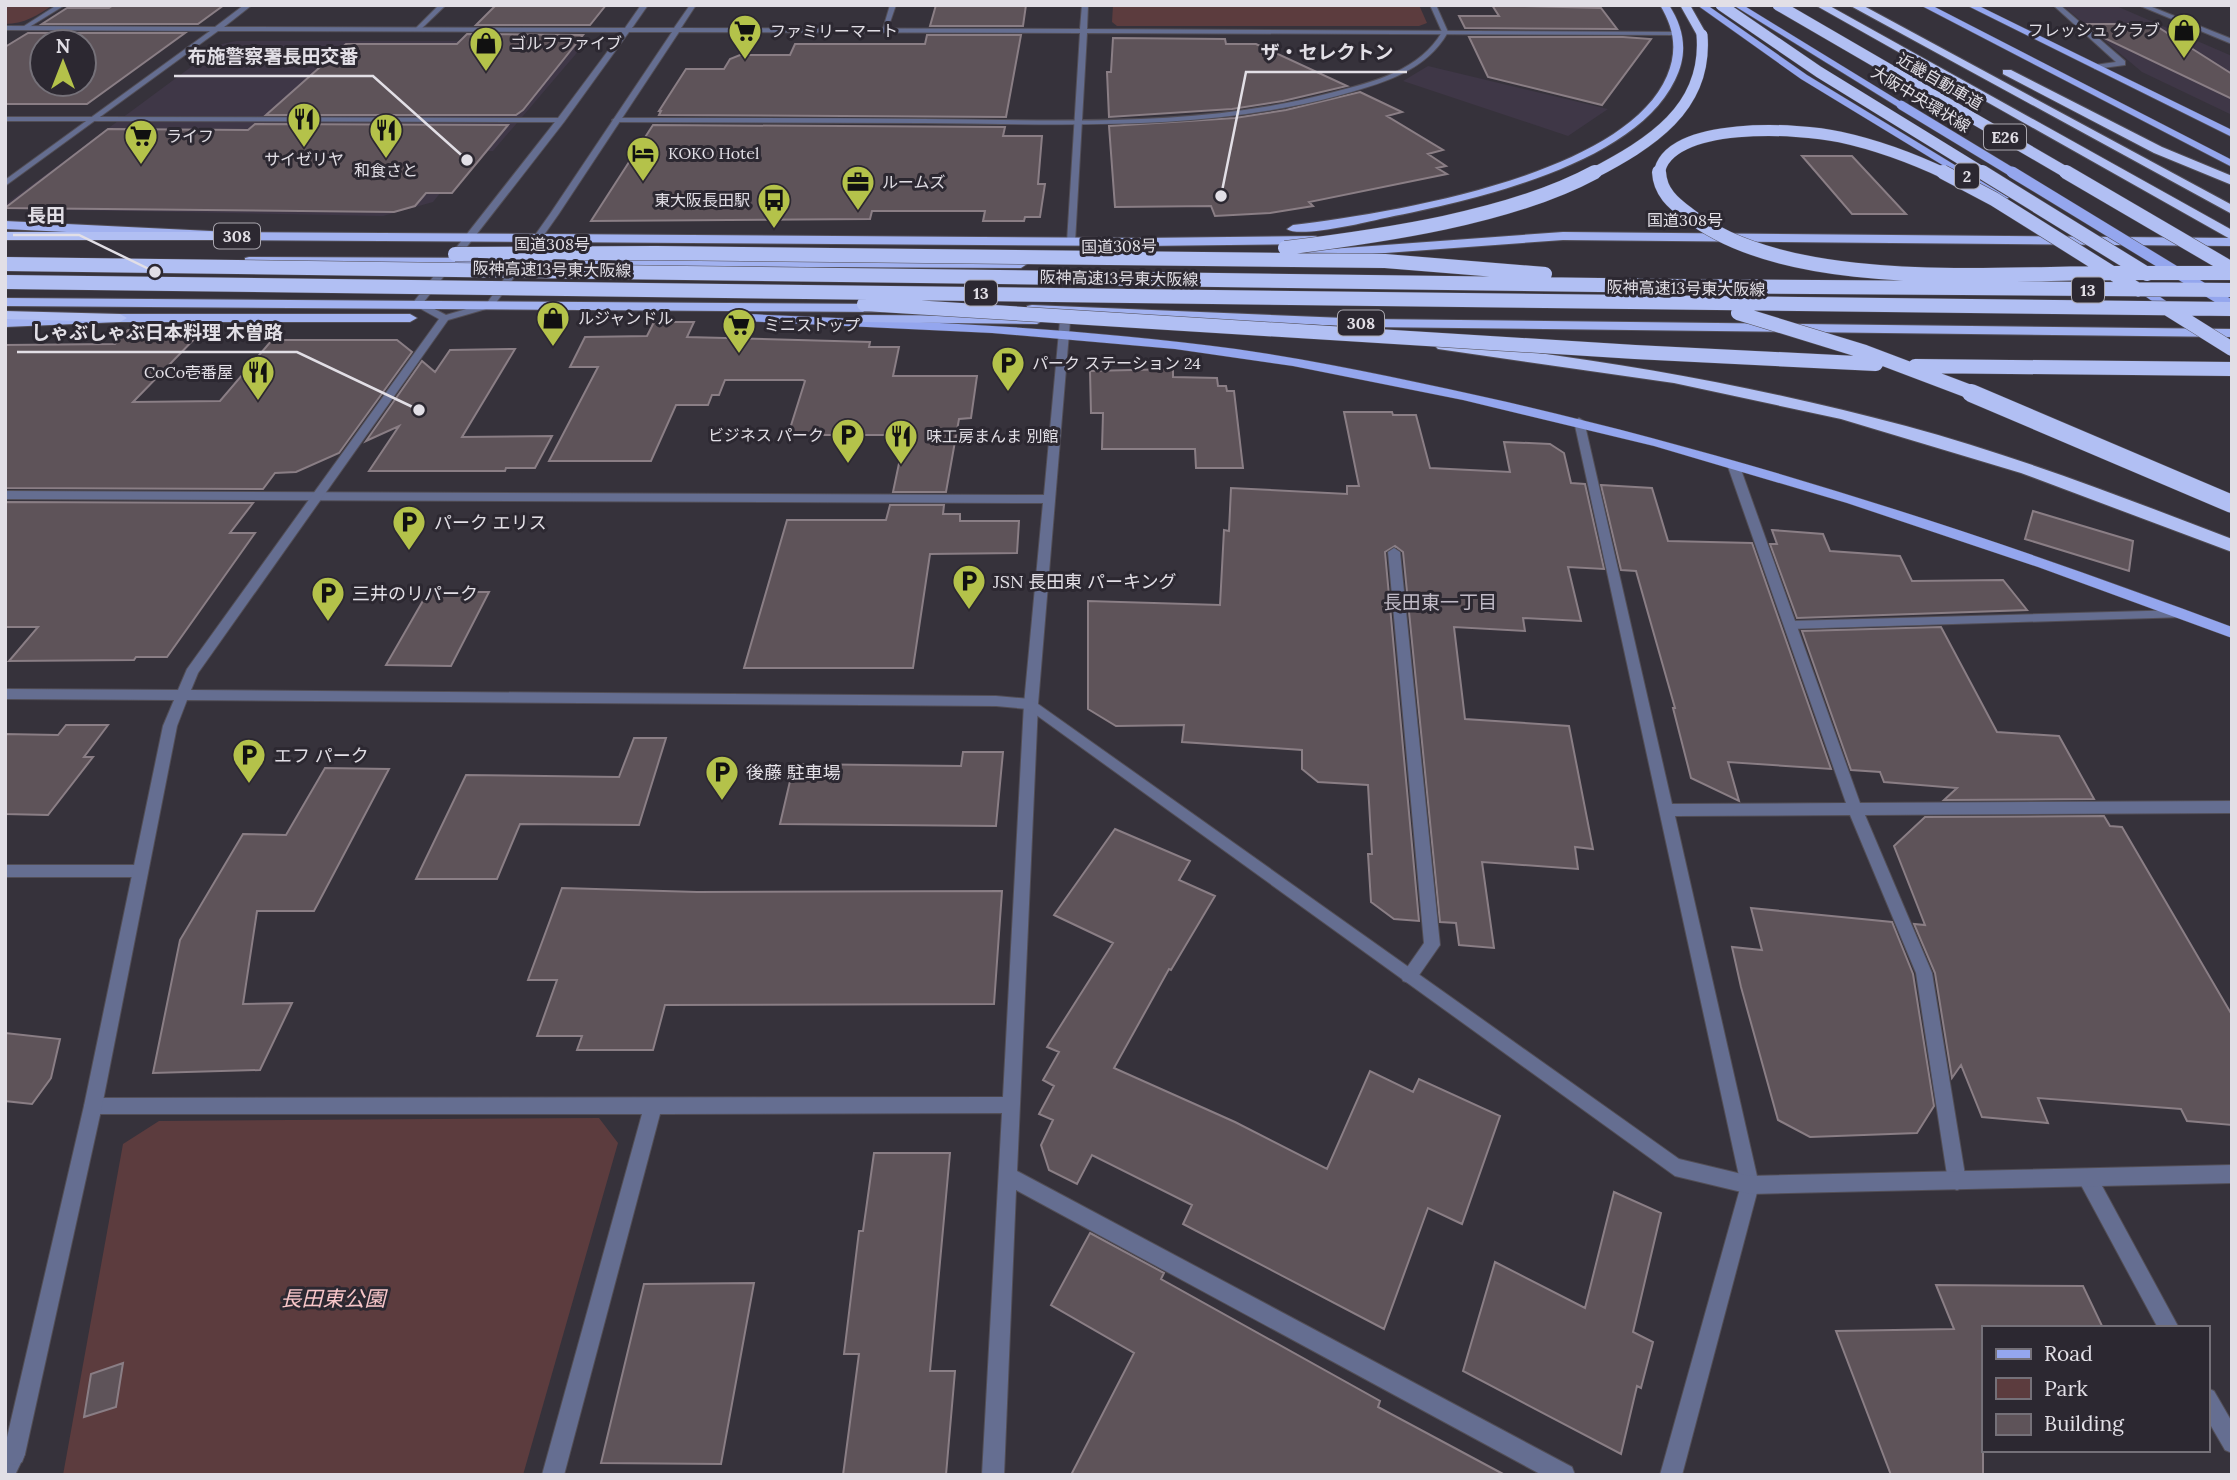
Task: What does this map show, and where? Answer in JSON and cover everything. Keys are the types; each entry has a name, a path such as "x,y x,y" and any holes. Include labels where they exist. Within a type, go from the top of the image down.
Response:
{"highway":[{"path":"1142,242 1318,226 1478,192 1561,166 1630,129 1665,94 1680,60 1679,33 1664,5"},
{"path":"1101,257 1249,251 1334,243 1463,218 1563,187 1600,170 1657,134 1692,94 1701,73 1702,35 1685,5"},
{"path":"1721,5 1819,72 2232,326"},
{"name":"近畿自動車道","path":"1778,5 2232,271"},
{"name":"近畿自動車道","path":"1820,5 2232,236"},
{"path":"1854,5 2232,211"},
{"path":"1990,63 2158,150 2232,181"},
{"path":"2232,271 2120,273 2106,273 2092,273 2078,273 2064,273 2050,273 2036,273 1966,273 1895,272 1818,265 1748,247 1700,225 1669,199 1661,185 1659,173 1662,162 1671,152 1686,144 1732,132 1813,132 1873,145 1935,167 1964,181 2006,206 2108,271 2119,278 2232,349"},
{"name":"308","path":"5,225 231,236 469,238 1142,242 1563,236"},
{"path":"5,236 231,236"},
{"name":"国道308号","path":"5,262 1164,262 1563,236 2232,242"},
{"path":"203,266 513,253 1372,260 1459,265 1595,282 1674,297 1830,341 1917,372 2232,504"},
{"name":"阪神高速13号東大阪線","path":"5,262 859,272 1563,286 2232,290"},
{"name":"阪神高速13号東大阪線","path":"5,282 893,291 1551,304 2232,307"},
{"path":"182,283 778,300 1835,363 1943,367 2232,369"},
{"name":"308","path":"5,302 1066,309 1369,323"},
{"path":"5,314 120,318 747,318"},
{"path":"5,323 120,318"},
{"path":"1196,323 1513,353 1601,364 1706,383 1903,430 2000,460 2124,503 2232,546"},
{"name":"308","path":"1066,328 1369,323 2232,333"}],"main road":[{"name":"2","path":"1701,5 1804,77 2072,240 2232,349"},
{"name":"大阪中央環状線","path":"1737,5 2232,307"},
{"path":"1924,5 2232,164"},
{"path":"1970,5 2232,134"},
{"path":"747,318 1066,328 1354,373 1579,421 1819,489 2127,592 2232,633"}],"street":[{"path":"24,28 62,5"},
{"path":"5,184 249,5"},
{"path":"417,30 443,5"},
{"path":"445,318 417,304 561,120 645,5"},
{"path":"8,1459 93,1106 170,726 192,672 445,318 490,305 693,5"},
{"path":"884,31 893,5"},
{"path":"1070,242 1085,5"},
{"path":"1433,5 1445,32"},
{"path":"2056,5 2122,63 2098,67"},
{"path":"2141,5 2232,42"},
{"path":"5,28 625,32 1679,33"},
{"path":"616,120 1186,120 1267,111 1373,83 1405,69 1431,53 1445,32"},
{"path":"5,118 561,120"},
{"path":"993,1475 1031,704 1066,328"},
{"path":"1579,421 1750,1185 1671,1475"},
{"path":"1733,464 1856,809 1924,973 1957,1181"},
{"path":"5,495 1049,499"},
{"path":"1394,552 1432,946 1409,976"},
{"path":"1790,625 2182,614"},
{"path":"5,694 955,701 1031,704 1675,1167 1750,1185 2232,1174"},
{"path":"1666,810 2232,807"},
{"path":"5,871 139,871"},
{"path":"552,1475 653,1105"},
{"path":"93,1106 1011,1105"},
{"path":"1008,1176 1564,1475"},
{"path":"2088,1179 2168,1326"},
{"path":"2209,1402 2232,1443"}],"shaded area":[{"path":"2062,5 2114,5 2232,56 2232,115 2142,72"},
{"path":"236,41 568,41 581,48 493,151 463,151 459,170 433,202 383,216 13,209 6,204 222,44"},
{"path":"1428,66 1608,109 1568,136 1403,81"}],"green space":[{"path":"5,5 53,5 25,21 5,24"},
{"path":"1113,5 1419,5 1427,23 1419,26 1117,26 1112,22"},
{"name":"長田東公園","path":"599,1118 618,1143 523,1475 63,1475 123,1144 159,1121"}],"building":[{"path":"113,5 224,5 198,24 42,24 67,8 109,8"},
{"path":"496,5 606,5 590,25 476,25"},
{"path":"936,5 1026,5 1023,26 930,26"},
{"path":"1492,5 1601,8 1617,29 1465,28 1459,16 1499,16"},
{"path":"2086,24 2153,24 2232,74 2232,99 2100,36"},
{"path":"28,33 28,98 95,98 87,104 5,104 5,47"},
{"path":"98,33 185,33 98,96"},
{"path":"467,34 583,35 523,110 516,115 266,115 346,44 457,44"},
{"path":"927,35 1021,35 1006,117 659,115 686,69 724,69 730,59 740,55 790,55 795,44 925,44"},
{"path":"1469,37 1651,39 1602,105 1488,77"},
{"path":"1113,38 1225,39 1226,44 1256,44 1347,86 1283,101 1232,109 1109,117 1107,72 1111,72"},
{"path":"1360,92 1402,112 1387,116 1443,150 1428,154 1446,166 1437,168 1447,174 1309,202 1313,206 1270,213 1215,216 1211,206 1115,207 1109,126 1235,118 1286,110"},
{"path":"255,124 508,125 452,193 426,193 415,206 394,212 5,208 108,129 248,130"},
{"path":"653,125 1005,127 1003,136 1042,136 1038,184 1045,184 1040,217 1025,217 1024,221 983,221 985,211 872,211 870,219 591,221"},
{"path":"1802,156 1852,156 1906,214 1852,214"},
{"path":"654,322 694,322 687,337 870,342 869,347 899,347 893,376 977,376 971,418 959,419 946,492 893,492 905,435 788,435 805,381 803,380 725,380 719,395 712,395 708,405 676,405 651,461 549,461 598,367 570,367 585,337 647,336"},
{"path":"204,329 133,402 220,401 272,340 397,340 412,352 339,453 296,472 275,473 263,489 5,488 5,345 115,344 128,330"},
{"path":"515,349 462,437 552,436 535,468 506,468 505,471 369,471 399,426 366,441 422,361 435,372 450,350"},
{"path":"1173,369 1173,377 1217,378 1218,386 1226,386 1227,391 1234,391 1243,468 1196,468 1195,449 1102,449 1103,413 1091,413 1090,371"},
{"path":"1344,412 1416,415 1430,468 1510,472 1504,442 1550,444 1564,453 1571,483 1585,484 1604,569 1568,567 1581,621 1523,618 1525,631 1454,627 1465,719 1569,726 1593,849 1575,847 1578,869 1482,862 1494,948 1459,945 1456,923 1440,922 1403,552 1395,546 1385,552 1419,921 1394,919 1371,902 1368,854 1372,854 1368,785 1318,782 1302,769 1302,750 1182,742 1184,725 1116,726 1088,709 1088,601 1220,605 1224,530 1229,531 1231,488 1347,494 1347,486 1359,486"},
{"path":"1601,485 1652,488 1668,541 1752,543 1831,769 1728,762 1739,801 1691,778 1675,708 1636,571 1621,570"},
{"path":"5,502 253,503 230,533 255,533 167,657 136,657 134,660 9,661 38,627 5,627"},
{"path":"890,505 944,505 943,514 960,514 960,521 1019,521 1017,553 930,554 913,668 744,668 787,520 886,520"},
{"path":"2033,511 2133,541 2129,571 2025,539"},
{"path":"1772,530 1823,534 1830,551 1900,556 1912,581 2003,580 2027,610 1797,618 1770,544 1777,544"},
{"path":"428,592 489,592 451,666 386,665"},
{"path":"1941,627 1997,732 2059,736 2094,799 1944,800 1957,788 1884,782 1880,772 1851,770 1802,631"},
{"path":"66,725 108,725 84,757 93,757 48,815 5,814 5,734 58,735"},
{"path":"634,738 666,738 639,825 520,824 497,879 416,879 466,775 619,777"},
{"path":"963,752 1003,752 996,826 780,824 794,764 961,766"},
{"path":"325,768 389,769 314,911 257,911 243,1004 292,1003 260,1070 153,1073 180,940 243,834 286,835"},
{"path":"2104,816 2110,826 2122,827 2232,1015 2232,1125 2187,1121 2181,1109 2038,1098 2048,1123 1982,1117 1961,1065 1952,1078 1935,973 1914,924 1925,925 1894,846 1925,817"},
{"path":"1115,829 1190,861 1179,880 1215,896 1171,970 1169,969 1114,1068 1235,1122 1327,1169 1370,1071 1413,1092 1419,1079 1500,1116 1462,1224 1428,1208 1384,1329 1183,1224 1192,1205 1092,1155 1077,1184 1049,1170 1041,1145 1053,1120 1039,1114 1054,1086 1043,1080 1059,1052 1047,1047 1113,943 1054,915"},
{"path":"562,888 697,892 1002,891 994,1004 665,1005 653,1050 577,1050 582,1036 537,1036 557,980 528,980"},
{"path":"1751,908 1892,922 1913,974 1934,1106 1917,1133 1810,1137 1778,1120 1732,947 1762,950"},
{"path":"5,1033 60,1039 51,1078 32,1104 5,1101"},
{"path":"874,1153 950,1153 930,1371 955,1371 946,1475 843,1475 859,1354 844,1354 859,1231 863,1231"},
{"path":"1614,1192 1661,1213 1633,1332 1653,1342 1641,1388 1637,1386 1621,1454 1463,1371 1495,1262 1585,1308"},
{"path":"1090,1233 1164,1273 1161,1279 1380,1401 1378,1407 1505,1475 1071,1475 1134,1353 1051,1305"},
{"path":"754,1283 721,1464 601,1463 644,1284"},
{"path":"1936,1285 2083,1286 2102,1326 1982,1326 1983,1475 1891,1475 1836,1331 1954,1329"},
{"path":"123,1363 116,1407 84,1417 91,1374"}],"place":[{"name":"フレッシュ クラブ","path":"2184,60"},
{"name":"ファミリーマート","path":"745,61"},
{"name":"ゴルフファイブ","path":"486,73"},
{"name":"サイゼリヤ","path":"304,149"},
{"name":"和食さと","path":"386,160"},
{"name":"布施警察署長田交番","path":"467,160"},
{"name":"ライフ","path":"141,166"},
{"name":"KOKO Hotel","path":"643,183"},
{"name":"ザ・セレクトン","path":"1221,196"},
{"name":"ルームズ","path":"858,212"},
{"name":"東大阪長田駅","path":"774,230"},
{"name":"長田","path":"155,272"},
{"name":"ルジャンドル","path":"553,348"},
{"name":"ミニストップ","path":"739,355"},
{"name":"パーク ステーション 24","path":"1008,393"},
{"name":"CoCo壱番屋","path":"258,402"},
{"name":"しゃぶしゃぶ日本料理 木曽路","path":"419,410"},
{"name":"ビジネス パーク","path":"848,465"},
{"name":"味工房まんま 別館","path":"901,466"},
{"name":"パーク エリス","path":"409,552"},
{"name":"JSN 長田東 パーキング","path":"969,611"},
{"name":"三井のリパーク","path":"328,623"},
{"name":"エフ パーク","path":"249,785"},
{"name":"後藤 駐車場","path":"722,802"}],"district":[{"name":"長田東一丁目","path":"1440,602"}]}
